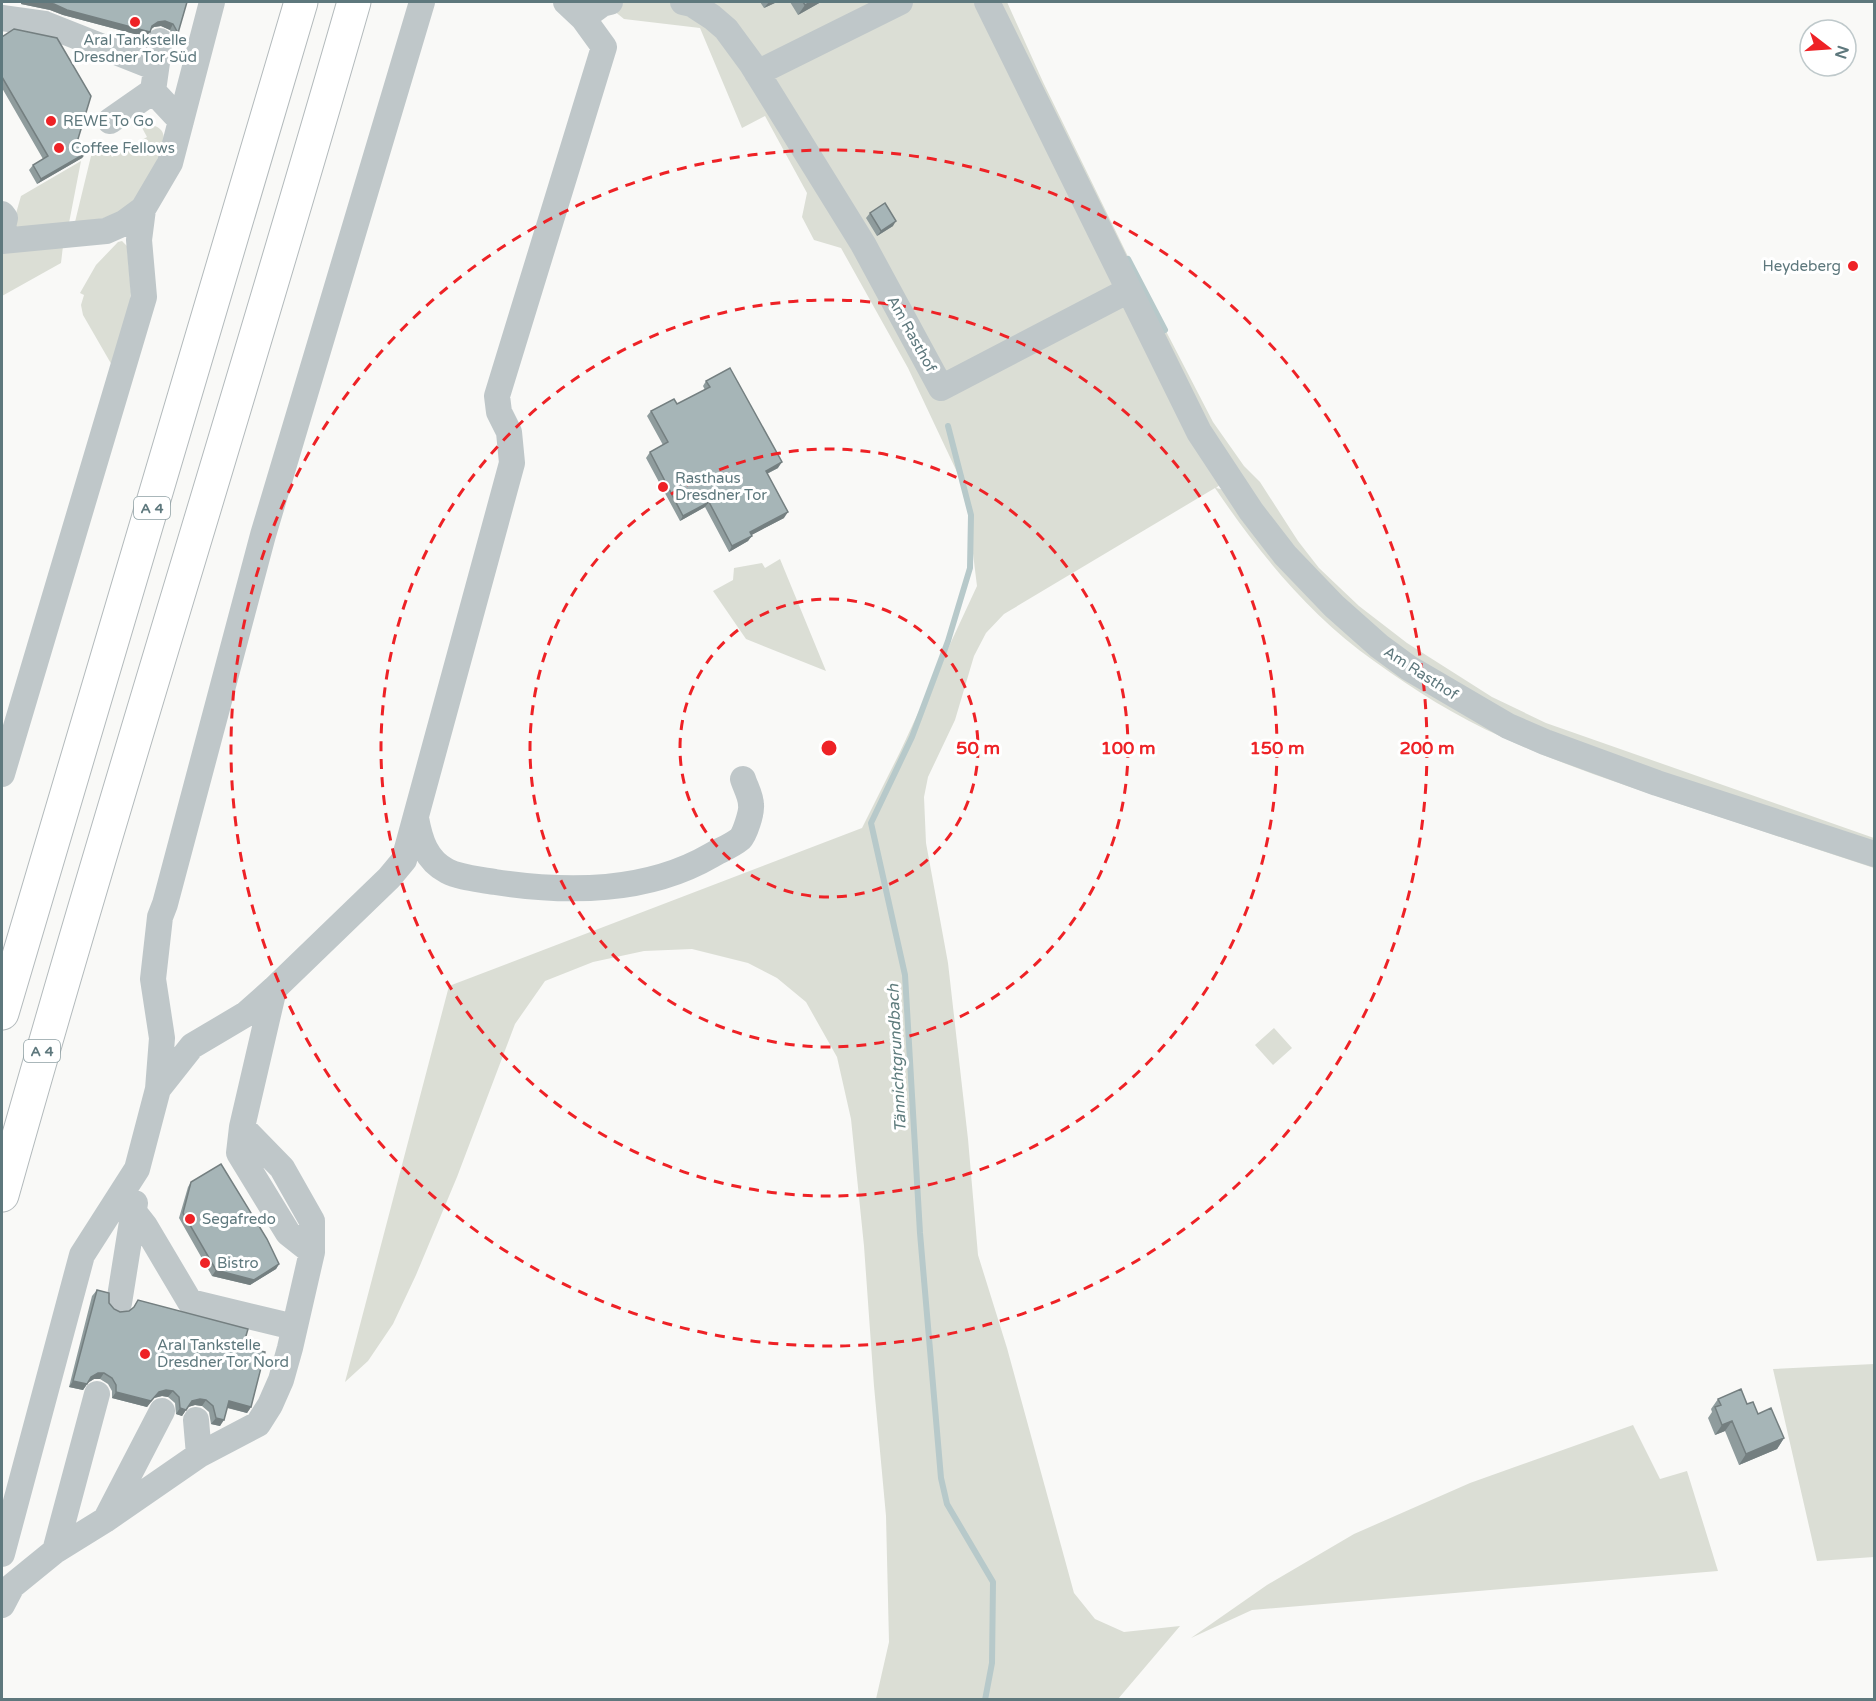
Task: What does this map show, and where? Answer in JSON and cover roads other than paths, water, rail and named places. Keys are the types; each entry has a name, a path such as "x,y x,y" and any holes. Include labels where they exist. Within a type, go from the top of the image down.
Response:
{"highway":[{"name":"A 4","path":"2,1013 302,2"},
{"name":"A 4","path":"2,1195 84,907 354,2"}],"lane":[{"path":"2,774 144,297 139,240 143,209 170,163 212,2"},
{"path":"120,1303 134,1212 137,1169 158,1089 162,1038 153,979 160,917 263,534 422,2"},
{"path":"158,1089 192,1046 246,1014 404,860 512,464 509,432 499,412 497,396 604,47 574,10 610,2"},
{"path":"683,2 692,4 712,16 726,29 754,68 900,2"},
{"name":"Am Rasthof","path":"987,2 1199,432 1251,511 1285,555 1309,581 1378,646 1433,684 1509,726 1545,742 1657,783 1875,854"},
{"path":"2,18 45,24 155,80 181,121"},
{"path":"110,121 155,80 160,41"},
{"name":"Am Rasthof","path":"754,68 863,244 941,388 1129,290"},
{"path":"2,241 106,231 124,223 143,209"},
{"path":"2,214 5,218 2,231"},
{"path":"416,818 420,839 428,856 447,871 471,878 514,884 571,888 615,886 650,880 685,869 741,838 751,805 743,779"},
{"path":"2,1605 12,1586 55,1551 105,1520 199,1455 258,1424 270,1405 281,1380 312,1252 312,1221 282,1168 242,1127 274,989"},
{"path":"2,1554 82,1255 137,1169"},
{"path":"134,1212 145,1226 188,1311 223,1320 294,1327"},
{"path":"55,1551 97,1394"},
{"path":"105,1520 162,1411"},
{"path":"196,1420 199,1455"}],"waterway":[{"path":"1128,259 1165,330"},
{"name":"Tännichtgrundbach","path":"948,426 971,515 970,568 948,641 912,737 871,823 905,975 920,1233 941,1478 947,1504 993,1582 992,1663 985,1700"}],"place":[{"name":"Aral Tankstelle Dresdner Tor Süd","path":"135,22"},
{"name":"REWE To Go","path":"51,121"},
{"name":"Coffee Fellows","path":"59,148"},
{"name":"Heydeberg","path":"1853,266"},
{"name":"Rasthaus Dresdner Tor","path":"663,487"},
{"name":"Segafredo","path":"190,1219"},
{"name":"Bistro","path":"205,1263"},
{"name":"Aral Tankstelle Dresdner Tor Nord","path":"145,1354"}]}
